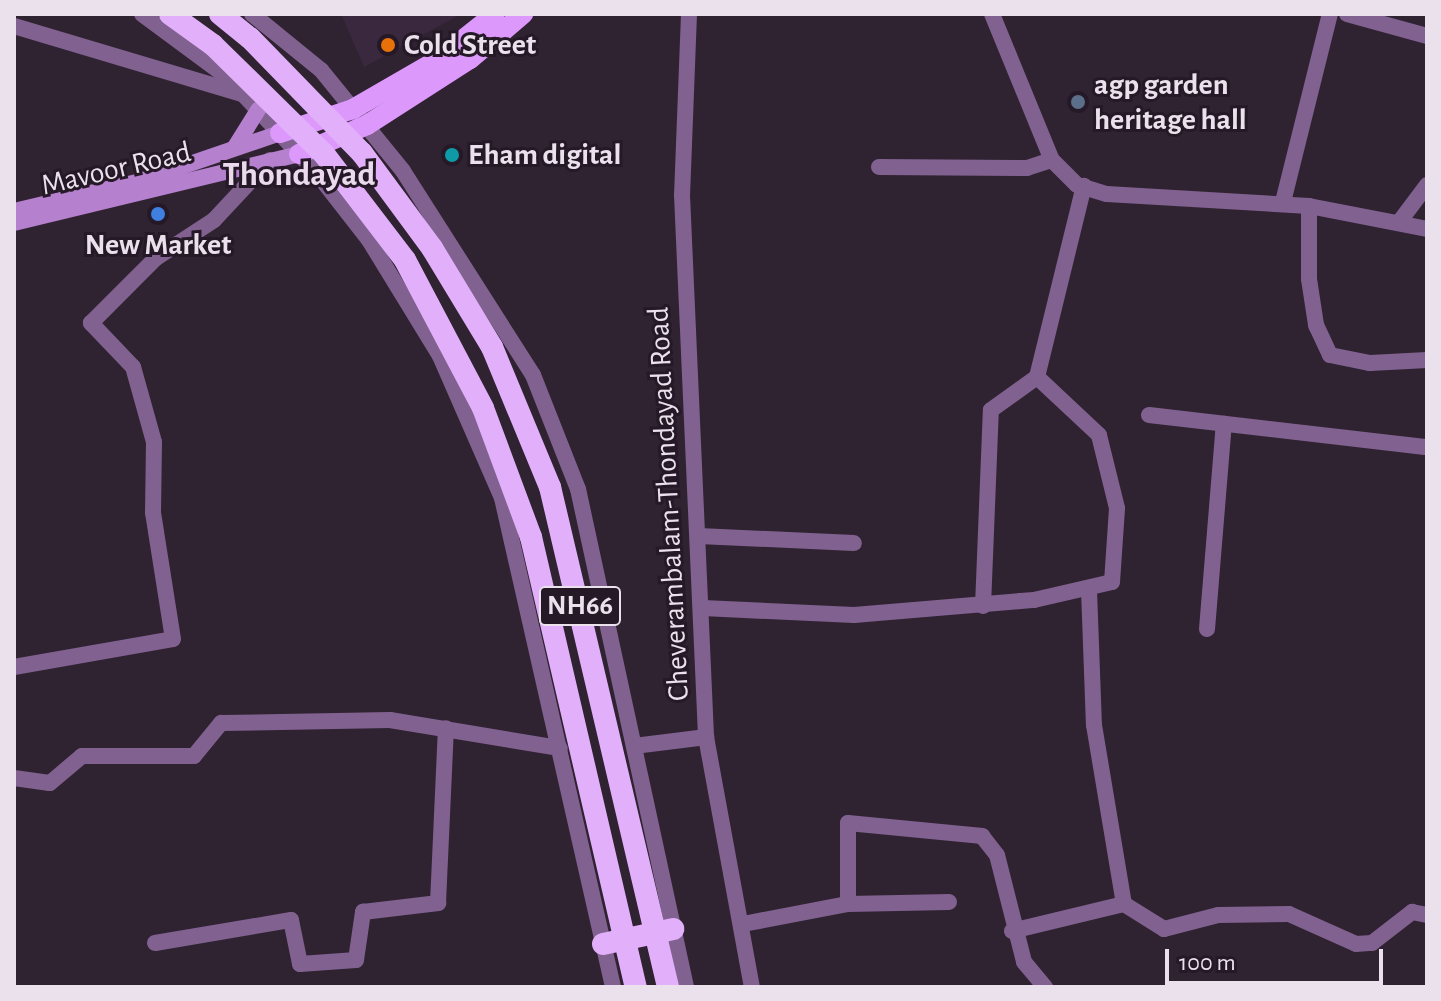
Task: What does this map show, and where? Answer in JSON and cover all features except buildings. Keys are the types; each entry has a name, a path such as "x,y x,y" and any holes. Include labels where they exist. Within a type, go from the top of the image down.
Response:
{"highway":[{"name":"NH66","path":"170,14 213,45 324,154 405,260 483,408 531,537 614,942 636,987"},
{"name":"NH66","path":"220,14 250,38 362,153 432,248 492,347 550,487 664,931 668,987"},
{"path":"614,942 664,931"}],"main road":[{"name":"Mavoor Road","path":"14,211 137,182 353,109 436,61 495,14"},
{"name":"Mavoor Road","path":"14,223 299,154 367,125 470,59 523,14"},
{"path":"234,148 258,110"}],"street":[{"path":"142,14 242,94 299,154 369,240 440,356 502,498 560,748 614,942 613,987"},
{"path":"252,14 321,70 367,125 533,375 578,489 634,746 664,931 686,987"},
{"name":"Cheverambalam-Thondayad Road","path":"689,14 682,195 703,608 706,737 743,924 752,987"},
{"path":"992,14 1052,160 1084,186 1283,202 1400,221 1427,229"},
{"path":"1283,202 1330,14"},
{"path":"1347,14 1427,36"},
{"path":"14,26 242,94"},
{"path":"14,667 173,639 153,513 154,442 133,367 91,323 156,258 214,220 270,160"},
{"path":"879,167 1027,168 1052,160"},
{"path":"1400,221 1427,185"},
{"path":"983,606 991,410 1037,377 1084,186"},
{"path":"1309,206 1309,279 1316,325 1330,355 1370,363 1427,360"},
{"path":"703,608 854,615 983,606 1089,590 1112,582 1117,508 1099,435 1037,377"},
{"path":"1149,415 1427,447"},
{"path":"1207,629 1224,424"},
{"path":"699,536 854,543"},
{"path":"1089,590 1094,725 1124,904"},
{"path":"14,778 50,783 82,756 194,756 221,723 390,720 560,748"},
{"path":"155,943 291,920 300,964 356,960 363,912 438,903 446,728"},
{"path":"634,746 706,737"},
{"path":"848,904 848,823 982,836 997,855 1012,931 1045,987"},
{"path":"743,924 848,904 949,902"},
{"path":"1012,931 1124,904 1164,929 1218,915 1289,914 1356,944 1372,943 1412,912 1427,915"}],"shaded area":[{"path":"341,14 461,14 364,67"}],"place":[{"name":"Cold Street","path":"388,45"},
{"name":"agp garden heritage hall","path":"1078,102"},
{"name":"Eham digital","path":"452,155"},
{"name":"New Market","path":"158,214"}],"district":[{"name":"Thondayad","path":"299,176"}]}
